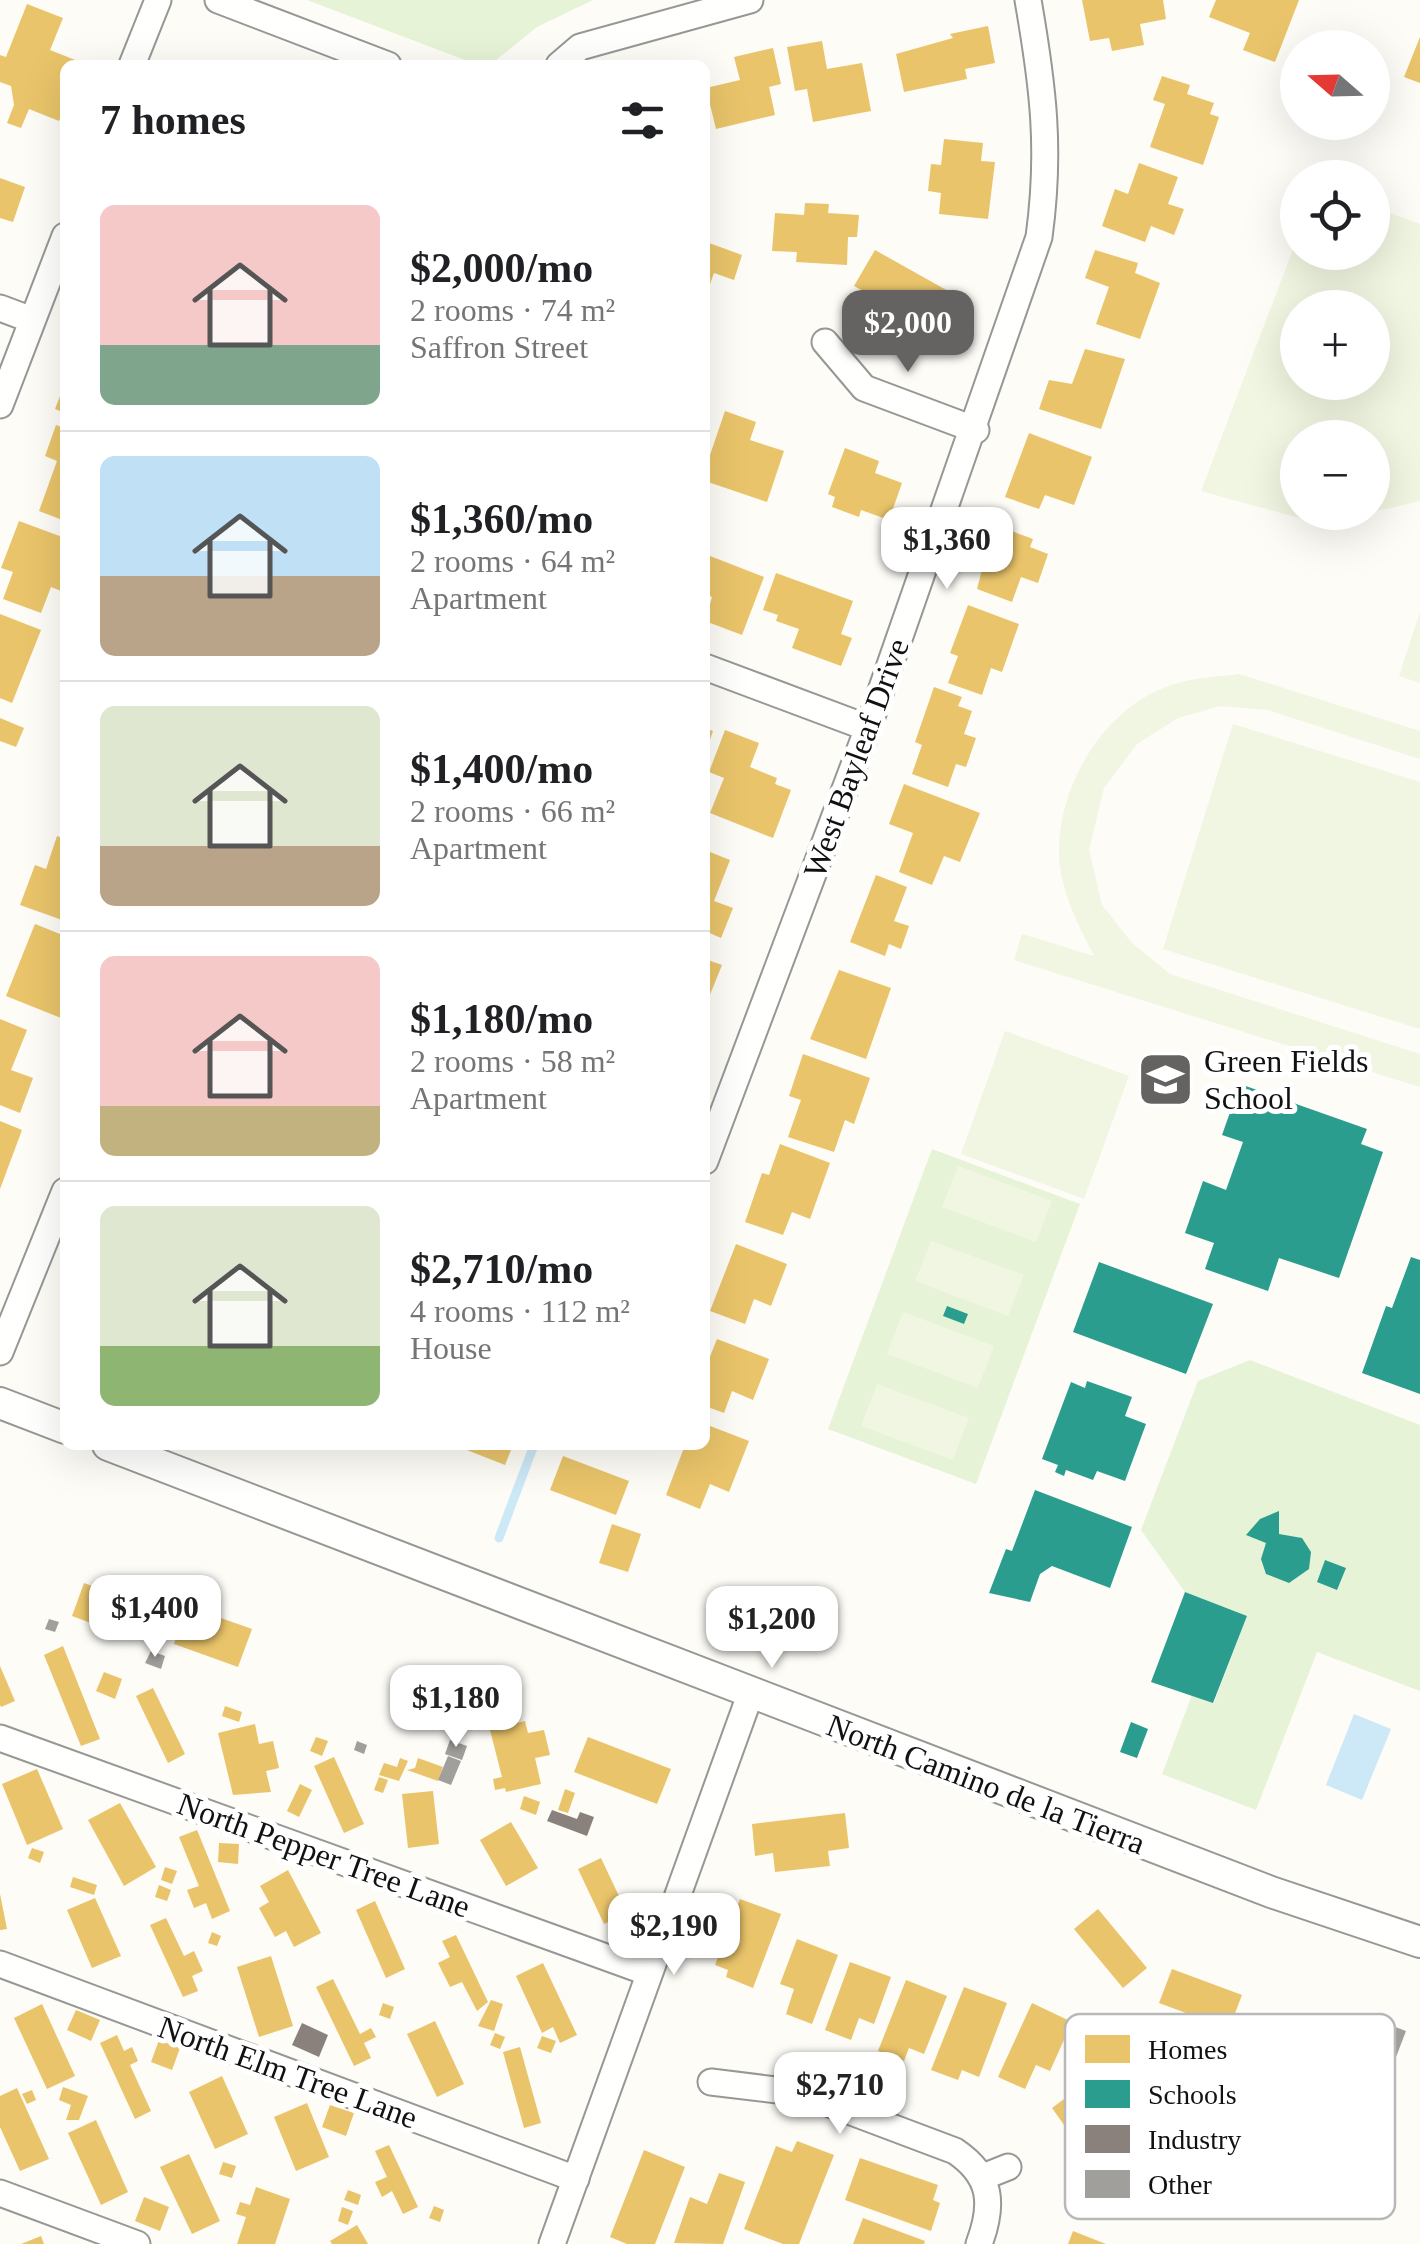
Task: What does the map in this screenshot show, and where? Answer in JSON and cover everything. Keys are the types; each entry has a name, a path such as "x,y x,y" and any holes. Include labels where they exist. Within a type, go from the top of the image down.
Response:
{"street":[{"path":"134,60 158,0"},
{"path":"218,0 375,60"},
{"path":"565,60 580,47 750,0"},
{"name":"West Bayleaf Drive","path":"710,1148 976,430 1039,237 1048,169 1040,69 1028,0"},
{"path":"0,405 60,249"},
{"path":"0,308 32,320"},
{"path":"825,342 864,388 976,430"},
{"path":"710,669 868,728"},
{"path":"0,1352 60,1203"},
{"path":"0,1403 60,1426"},
{"name":"North Camino de la Tierra","path":"121,1450 1270,1892 1420,1942"},
{"path":"552,2244 750,1694"},
{"name":"North Pepper Tree Lane","path":"0,1738 647,1972"},
{"name":"North Elm Tree Lane","path":"0,1964 576,2179"},
{"path":"711,2082 802,2093 955,2151 983,2177 990,2211 979,2244"},
{"path":"983,2177 1008,2168"},
{"path":"0,2193 137,2244"}],"green space":[{"path":"307,0 593,0 537,27 496,60 465,60"},
{"path":"1390,213 1420,224 1420,501 1390,508 1390,420 1280,420 1280,513 1201,491 1285,270 1390,270"},
{"path":"1420,612 1420,683 1399,676"},
{"path":"1239,674 1420,731 1420,759 1268,710 1220,706 1178,718 1137,744 1104,788 1089,850 1102,905 1132,943 1170,974 1420,1054 1420,1087 1014,960 1022,934 1094,956 1065,890 1059,847 1062,821 1079,770 1110,725 1153,693 1185,681"},
{"path":"1233,724 1420,782 1420,1029 1163,949"},
{"path":"1005,1031 1129,1076 1084,1199 961,1154"},
{"path":"932,1149 1080,1204 976,1484 828,1429"},
{"path":"958,1166 1052,1201 1036,1242 942,1207"},
{"path":"931,1241 1024,1275 1008,1316 915,1281"},
{"path":"903,1312 994,1346 978,1388 887,1354"},
{"path":"1250,1360 1420,1425 1420,1691 1317,1652 1256,1810 1162,1774 1192,1695 1214,1703 1247,1616 1185,1592 1141,1530 1198,1381"},
{"path":"877,1384 969,1418 953,1460 861,1426"}],"water":[{"path":"1354,1714 1391,1729 1362,1800 1326,1785"}],"building: Homes":[{"path":"1082,0 1163,0 1166,19 1140,24 1144,45 1112,51 1109,38 1090,41"},
{"path":"1216,0 1299,0 1287,30 1280,30 1275,62 1243,50 1250,33 1209,17"},
{"path":"27,4 63,18 50,50 75,60 60,60 59,121 29,109 21,128 7,123 14,105 11,86 0,82 0,55 6,57"},
{"path":"988,26 995,63 965,69 967,79 904,92 896,54 953,38 950,34"},
{"path":"1420,37 1420,83 1404,77"},
{"path":"822,41 827,69 862,63 871,111 813,122 807,89 795,91 787,47"},
{"path":"773,48 781,84 769,87 775,115 716,129 710,87 740,80 734,57"},
{"path":"1162,76 1190,85 1187,94 1214,103 1210,114 1219,117 1203,165 1150,147 1165,104 1153,100"},
{"path":"944,139 983,143 981,161 995,162 988,219 939,214 941,193 928,191 931,164 941,165"},
{"path":"1139,163 1178,177 1168,204 1184,209 1174,235 1151,226 1145,242 1102,226 1115,189 1128,194"},
{"path":"0,178 25,187 13,222 0,218"},
{"path":"805,203 829,204 828,213 859,215 857,237 848,237 847,265 796,262 797,252 772,251 775,213 804,215"},
{"path":"710,243 742,255 734,280 714,273 710,284"},
{"path":"875,250 957,296 928,348 903,334 912,318 854,286"},
{"path":"1095,250 1138,263 1135,273 1160,283 1140,339 1096,324 1109,287 1085,278"},
{"path":"1085,349 1125,359 1101,429 1039,409 1049,380 1072,384"},
{"path":"725,411 756,422 750,440 784,451 767,502 710,483 710,455"},
{"path":"56,425 60,426 60,519 39,511 57,461 45,456"},
{"path":"1029,433 1092,457 1074,505 1045,495 1039,509 1005,497"},
{"path":"845,448 879,461 875,473 902,483 889,520 861,510 859,517 832,507 835,497 828,494"},
{"path":"19,521 60,536 60,591 51,587 41,613 3,599 13,572 1,568"},
{"path":"1001,527 1033,539 1030,547 1048,554 1038,583 1021,577 1012,602 977,589 990,539 996,541"},
{"path":"710,556 764,577 742,635 710,623"},
{"path":"776,573 853,601 841,634 852,638 841,666 792,648 799,629 776,621 778,615 763,610"},
{"path":"968,605 1019,624 1002,672 991,668 982,695 948,683 958,656 950,653"},
{"path":"0,614 41,630 12,703 0,698"},
{"path":"934,687 962,697 958,706 972,711 964,734 976,738 966,767 956,764 948,787 912,774 922,745 915,742"},
{"path":"0,718 24,728 16,747 0,741"},
{"path":"725,730 759,743 750,767 777,778 775,784 791,790 773,838 710,813 724,778 710,769"},
{"path":"904,784 980,813 960,862 944,856 932,885 899,872 913,833 889,824"},
{"path":"57,836 60,837 60,919 20,905 35,865 46,869"},
{"path":"710,852 730,860 714,901 733,908 721,938 710,933"},
{"path":"876,875 907,887 894,921 909,926 901,949 889,944 885,956 850,942"},
{"path":"35,924 60,934 60,1018 6,996"},
{"path":"710,961 722,965 710,995"},
{"path":"839,970 891,988 866,1059 810,1039"},
{"path":"0,1019 27,1030 11,1070 33,1078 20,1113 0,1105"},
{"path":"803,1054 870,1078 854,1124 845,1120 834,1152 788,1137 801,1100 789,1096"},
{"path":"0,1121 22,1130 0,1189"},
{"path":"780,1144 830,1163 810,1219 792,1212 783,1235 745,1222 762,1173 769,1175"},
{"path":"736,1244 787,1264 771,1306 754,1299 745,1324 710,1311"},
{"path":"717,1339 769,1359 753,1400 732,1391 724,1413 710,1408 710,1356"},
{"path":"710,1426 749,1441 729,1492 710,1484 700,1509 666,1495 683,1450 710,1450"},
{"path":"467,1450 511,1450 505,1465"},
{"path":"563,1456 629,1481 616,1515 550,1490"},
{"path":"612,1524 641,1534 628,1572 599,1563"},
{"path":"84,1583 148,1607 136,1640 72,1616"},
{"path":"187,1606 252,1629 238,1667 174,1644"},
{"path":"63,1646 100,1739 81,1746 44,1655"},
{"path":"0,1666 15,1701 1,1707 0,1705"},
{"path":"104,1672 122,1679 115,1699 96,1691"},
{"path":"153,1688 185,1754 168,1763 136,1696"},
{"path":"225,1706 242,1712 239,1722 222,1716"},
{"path":"525,1721 528,1733 544,1730 550,1755 535,1758 541,1784 506,1792 505,1788 495,1790 493,1779 502,1777 490,1730"},
{"path":"255,1724 259,1744 273,1741 279,1768 266,1771 271,1792 233,1795 218,1733"},
{"path":"316,1737 328,1741 322,1756 310,1751"},
{"path":"588,1737 671,1769 657,1804 574,1772"},
{"path":"334,1757 364,1824 344,1833 314,1766"},
{"path":"400,1758 408,1761 399,1781 379,1775 384,1763 397,1767"},
{"path":"418,1758 443,1767 438,1781 407,1770 415,1768"},
{"path":"37,1769 63,1829 27,1845 2,1784"},
{"path":"379,1777 388,1780 383,1793 374,1790"},
{"path":"300,1784 312,1790 299,1817 287,1811"},
{"path":"565,1789 575,1793 568,1813 558,1810"},
{"path":"433,1791 439,1844 408,1848 402,1794"},
{"path":"524,1796 540,1802 536,1815 520,1809"},
{"path":"120,1803 156,1867 124,1886 88,1820"},
{"path":"845,1813 849,1848 828,1851 830,1866 775,1872 773,1853 755,1856 752,1824"},
{"path":"511,1822 538,1868 506,1886 480,1840"},
{"path":"197,1830 230,1911 212,1919 206,1903 194,1908 187,1890 199,1886 179,1837"},
{"path":"219,1843 239,1844 238,1864 218,1862"},
{"path":"32,1848 44,1852 40,1863 28,1858"},
{"path":"601,1858 627,1913 604,1924 578,1869"},
{"path":"165,1867 177,1871 172,1884 161,1880"},
{"path":"288,1870 321,1933 294,1947 286,1931 275,1937 259,1908 269,1902 260,1886"},
{"path":"73,1877 97,1885 94,1895 70,1887"},
{"path":"159,1885 171,1890 167,1901 155,1897"},
{"path":"0,1894 7,1929 0,1930"},
{"path":"95,1898 121,1956 92,1968 67,1910"},
{"path":"740,1899 781,1914 753,1988 726,1977 728,1970 715,1965"},
{"path":"375,1901 405,1969 386,1978 356,1910"},
{"path":"1098,1909 1147,1968 1123,1988 1074,1929"},
{"path":"166,1918 184,1956 194,1951 203,1971 192,1976 198,1991 183,1997 150,1925"},
{"path":"212,1932 221,1936 217,1946 208,1943"},
{"path":"456,1935 488,2002 477,2011 462,1982 450,1987 438,1963 450,1957 442,1941"},
{"path":"797,1939 838,1955 812,2024 786,2014 794,1989 780,1984"},
{"path":"271,1956 293,2026 259,2037 237,1967"},
{"path":"850,1962 891,1977 874,2024 859,2018 851,2040 825,2030"},
{"path":"543,1963 577,2035 560,2043 553,2027 542,2033 516,1976"},
{"path":"1172,1969 1242,1995 1235,2014 1189,2014 1159,2003"},
{"path":"333,1979 360,2034 371,2028 376,2037 364,2043 371,2058 354,2066 316,1987"},
{"path":"906,1980 947,1996 924,2054 909,2048 904,2061 878,2051"},
{"path":"964,1987 1007,2003 979,2077 962,2070 958,2080 931,2070"},
{"path":"491,2000 503,2004 494,2031 478,2026"},
{"path":"383,2003 394,2007 390,2019 379,2015"},
{"path":"1032,2003 1065,2019 1065,2038 1050,2071 1036,2065 1025,2089 998,2077"},
{"path":"42,2004 75,2076 47,2089 14,2018"},
{"path":"76,2010 100,2020 91,2041 67,2030"},
{"path":"435,2021 464,2084 437,2097 407,2034"},
{"path":"495,2033 505,2037 500,2049 490,2045"},
{"path":"117,2035 124,2051 132,2047 138,2061 130,2065 151,2111 135,2119 100,2043"},
{"path":"542,2036 556,2041 551,2053 537,2048"},
{"path":"159,2040 180,2048 172,2070 151,2062"},
{"path":"520,2047 541,2123 524,2128 503,2052"},
{"path":"222,2076 248,2134 215,2149 189,2092"},
{"path":"63,2087 88,2096 79,2120 66,2120 71,2105 59,2100"},
{"path":"17,2088 49,2159 20,2171 0,2127 0,2096"},
{"path":"32,2090 36,2100 27,2104 22,2094"},
{"path":"1065,2098 1065,2126 1052,2108"},
{"path":"307,2103 329,2157 296,2171 274,2117"},
{"path":"330,2105 354,2113 346,2136 322,2127"},
{"path":"96,2120 128,2192 101,2205 68,2133"},
{"path":"797,2141 834,2155 799,2244 783,2244 744,2229 776,2146 792,2152"},
{"path":"389,2145 418,2207 403,2214 392,2191 382,2197 375,2182 387,2177 375,2151"},
{"path":"644,2150 685,2167 655,2244 627,2244 610,2237"},
{"path":"189,2154 220,2221 192,2234 160,2167"},
{"path":"860,2158 938,2185 933,2200 940,2203 931,2231 845,2200"},
{"path":"223,2162 236,2166 232,2178 219,2174"},
{"path":"719,2173 745,2182 723,2244 674,2243 690,2197 707,2204"},
{"path":"256,2187 290,2199 275,2244 237,2244 246,2217 236,2214 240,2202 250,2205"},
{"path":"348,2190 361,2195 358,2205 344,2200"},
{"path":"144,2197 169,2207 160,2231 135,2221"},
{"path":"434,2206 444,2210 440,2222 429,2218"},
{"path":"342,2207 353,2211 348,2225 338,2221"},
{"path":"863,2218 925,2241 924,2244 853,2244"},
{"path":"357,2225 368,2244 332,2244 330,2241"},
{"path":"1073,2231 1106,2244 1068,2244"},
{"path":"41,2236 44,2244 21,2244"}],"building: Schools":[{"path":"1240,1084 1367,1129 1361,1144 1383,1152 1339,1278 1279,1258 1268,1291 1205,1269 1214,1243 1185,1233 1203,1181 1226,1190 1243,1142 1222,1135"},
{"path":"1411,1257 1420,1260 1420,1394 1362,1373 1386,1306 1392,1308"},
{"path":"1099,1262 1213,1304 1186,1374 1073,1332"},
{"path":"947,1306 968,1314 964,1324 943,1316"},
{"path":"1087,1381 1132,1397 1125,1416 1146,1424 1125,1481 1097,1471 1093,1480 1066,1470 1064,1476 1055,1472 1058,1465 1042,1459 1071,1382 1085,1388"},
{"path":"1035,1490 1132,1527 1110,1588 1052,1566 1040,1574 1030,1602 989,1593 1006,1549 1012,1551"},
{"path":"1279,1511 1279,1534 1302,1538 1311,1552 1309,1569 1289,1583 1266,1574 1261,1559 1266,1543 1246,1535 1260,1519"},
{"path":"1325,1560 1346,1568 1337,1590 1317,1582"},
{"path":"1185,1592 1247,1616 1213,1703 1151,1682"},
{"path":"1131,1722 1148,1729 1137,1758 1120,1752"}],"building: Industry":[{"path":"552,1810 577,1819 580,1812 594,1817 587,1836 547,1821"},
{"path":"302,2023 328,2035 319,2057 292,2045"}],"building: Other":[{"path":"49,1619 59,1622 55,1632 45,1629"},
{"path":"151,1651 165,1656 161,1669 145,1663"},
{"path":"450,1740 467,1746 462,1760 445,1754"},
{"path":"357,1741 367,1745 364,1754 354,1750"},
{"path":"448,1756 461,1761 451,1785 438,1780"},
{"path":"1395,2027 1406,2031 1395,2060"}],"waterway":[{"path":"499,1538 532,1450"}],"place":[{"name":"Green Fields School","path":"1165,1079"}]}
